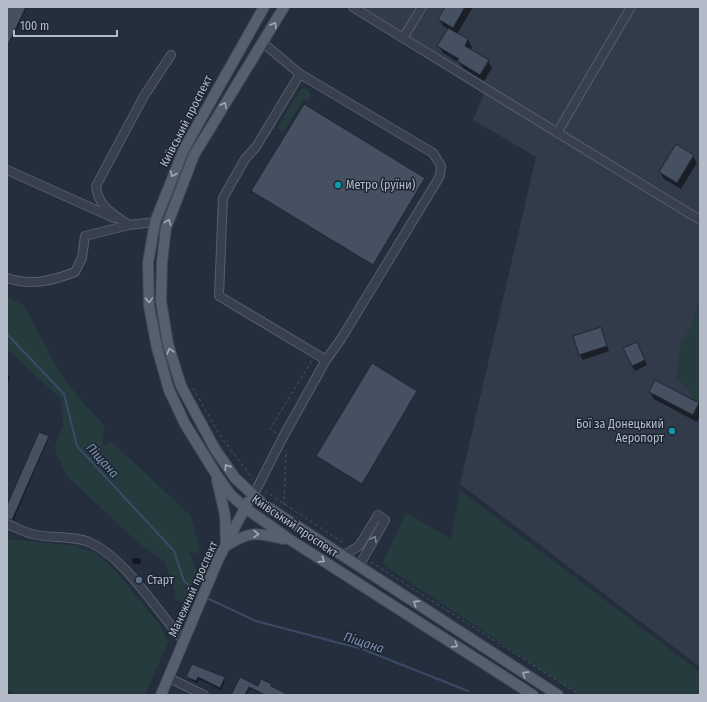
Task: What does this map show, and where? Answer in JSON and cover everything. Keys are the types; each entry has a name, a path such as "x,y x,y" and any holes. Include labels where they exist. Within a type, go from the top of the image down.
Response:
{"main road":[{"name":"Київський проспект","path":"264,7 184,148 155,222 148,263 149,306 157,348 169,390 185,424 216,474 230,494 244,508 289,539 533,695"},
{"name":"Київський проспект","path":"284,7 194,155 166,228 162,262 161,301 168,344 181,386 215,449 235,478 253,496 342,556 361,561 558,695"},
{"path":"185,424 197,417"},
{"path":"216,474 225,515 226,546"},
{"name":"Манежний проспект","path":"161,695 226,546 244,508 253,496"},
{"path":"226,546 238,538 255,533 289,539"}],"street":[{"path":"353,7 700,220"},
{"path":"403,38 422,7"},
{"path":"557,133 631,7"},
{"path":"253,496 283,436 326,360 341,339 440,176 441,166 433,153 300,74 263,43"},
{"path":"129,225 110,212 97,198 96,186 144,96 171,55"},
{"path":"300,74 256,147 245,159 223,198 219,296 326,360"},
{"path":"7,170 129,225"},
{"path":"7,278 30,284 58,279 75,272 82,258 85,236 129,225 155,222"},
{"path":"342,556 359,546 378,515 385,520 361,561"},
{"path":"7,524 33,534 76,538 101,549 124,569 139,585 184,640"},
{"path":"169,678 204,695"}],"path":[{"path":"191,386 221,437 258,486 284,505 354,550"},
{"path":"361,561 580,695"}],"shaded area":[{"path":"347,7 700,7 700,667 460,484 536,157 473,120 485,91"}],"green space":[{"path":"303,88 309,91 311,95 309,102 304,99 284,132 277,128 300,90"},
{"path":"7,297 24,305 57,368 83,403 105,426 102,447 111,441 191,516 200,553 189,552 197,572 185,603 177,601 165,562 137,542 66,475 54,448 63,426 61,399 7,349"},
{"path":"700,297 700,416 689,390 676,379 681,344 692,324"},
{"path":"460,490 700,672 700,695 579,695 382,564 406,513 451,539"},
{"path":"8,539 76,546 97,554 116,571 160,625 168,642 145,695 18,695 7,690"}],"building":[{"path":"7,7 26,7 7,47"},
{"path":"445,7 465,7 453,28 438,19"},
{"path":"448,28 468,39 465,46 489,60 480,75 457,61 459,59 437,46"},
{"name":"Метро (руїни)","path":"304,104 425,178 373,265 251,191"},
{"path":"676,144 694,155 677,183 659,172"},
{"path":"601,327 607,346 579,355 573,336"},
{"path":"637,342 645,360 632,366 623,348"},
{"path":"372,363 417,391 362,484 316,456"},
{"path":"655,380 699,403 693,415 649,392"},
{"path":"39,432 49,436 12,520 7,519 7,505"},
{"path":"192,664 225,677 220,688 198,677 196,681 186,677"},
{"path":"240,677 258,686 261,679 289,695 265,695 249,687 245,695 231,695"}],"waterway":[{"name":"Піщана","path":"7,334 64,394 77,446 174,551 184,581 198,593"},
{"name":"Піщана","path":"209,599 256,621 362,649 468,691"}],"place":[{"name":"Метро (руїни)","path":"338,185"},
{"name":"Бої за Донецький Аеропорт","path":"672,431"},
{"name":"Старт","path":"139,580"}]}
